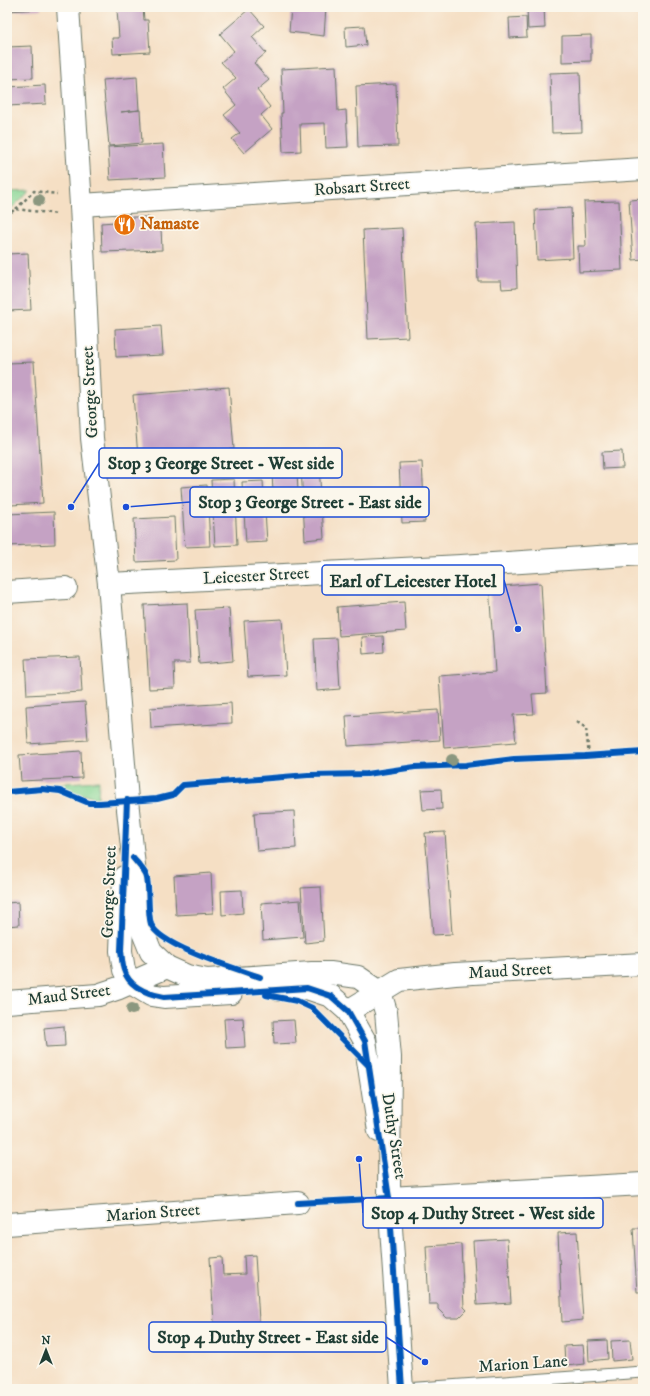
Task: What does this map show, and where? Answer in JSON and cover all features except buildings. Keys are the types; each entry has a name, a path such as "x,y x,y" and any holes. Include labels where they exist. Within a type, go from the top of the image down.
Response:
{"street":[{"name":"George Street","path":"68,7 81,205 92,438 109,584 127,800 142,930 152,952 167,967"},
{"name":"Robsart Street","path":"81,205 643,169"},
{"name":"Leicester Street","path":"109,584 460,566 643,554"},
{"path":"7,592 66,588"},
{"name":"George Street","path":"127,800 121,951 124,970 131,983"},
{"name":"Maud Street","path":"131,983 152,995 164,997 307,988 331,996 348,1011 399,980 448,975 643,964"},
{"path":"167,967 186,976 207,980 330,973 358,978 380,992"},
{"name":"Maud Street","path":"7,1002 98,995 120,988 167,967"},
{"name":"Duthy Street","path":"380,992 386,1012 390,1057 389,1198"},
{"name":"Duthy Street","path":"348,1011 365,1041 389,1198 403,1389"},
{"path":"389,1198 643,1184"},
{"name":"Marion Street","path":"7,1224 298,1203"}],"lane":[{"name":"Marion Lane","path":"403,1389 643,1372"}],"path":[{"path":"7,216 34,191 57,194"},
{"path":"15,209 58,214"},
{"path":"577,722 586,728 587,756 596,755"}],"green space":[{"path":"31,190 7,212 7,191"},
{"path":"99,781 98,800 89,795 77,795 50,784"}],"cycle path":[{"path":"7,792 42,789 60,791 89,803 100,803 157,799 173,795 183,785 308,775 367,774 415,767 466,765 514,759 643,752"},
{"path":"127,800 121,951 124,970 130,981 146,992 164,997 307,988 331,996 348,1011 365,1041 389,1198 402,1389"},
{"path":"133,858 146,875 151,924 157,932 168,940 200,956 260,977"},
{"path":"266,995 297,1001 312,1008 369,1066"},
{"path":"298,1203 389,1198"}],"place":[{"name":"Namaste","path":"125,224"},
{"name":"Stop 3 George Street - West side","path":"71,507"},
{"name":"Stop 3 George Street - East side","path":"126,507"},
{"name":"Earl of Leicester Hotel","path":"518,629"},
{"name":"Stop 4 Duthy Street - West side","path":"359,1159"},
{"name":"Stop 4 Duthy Street - East side","path":"425,1362"}]}
